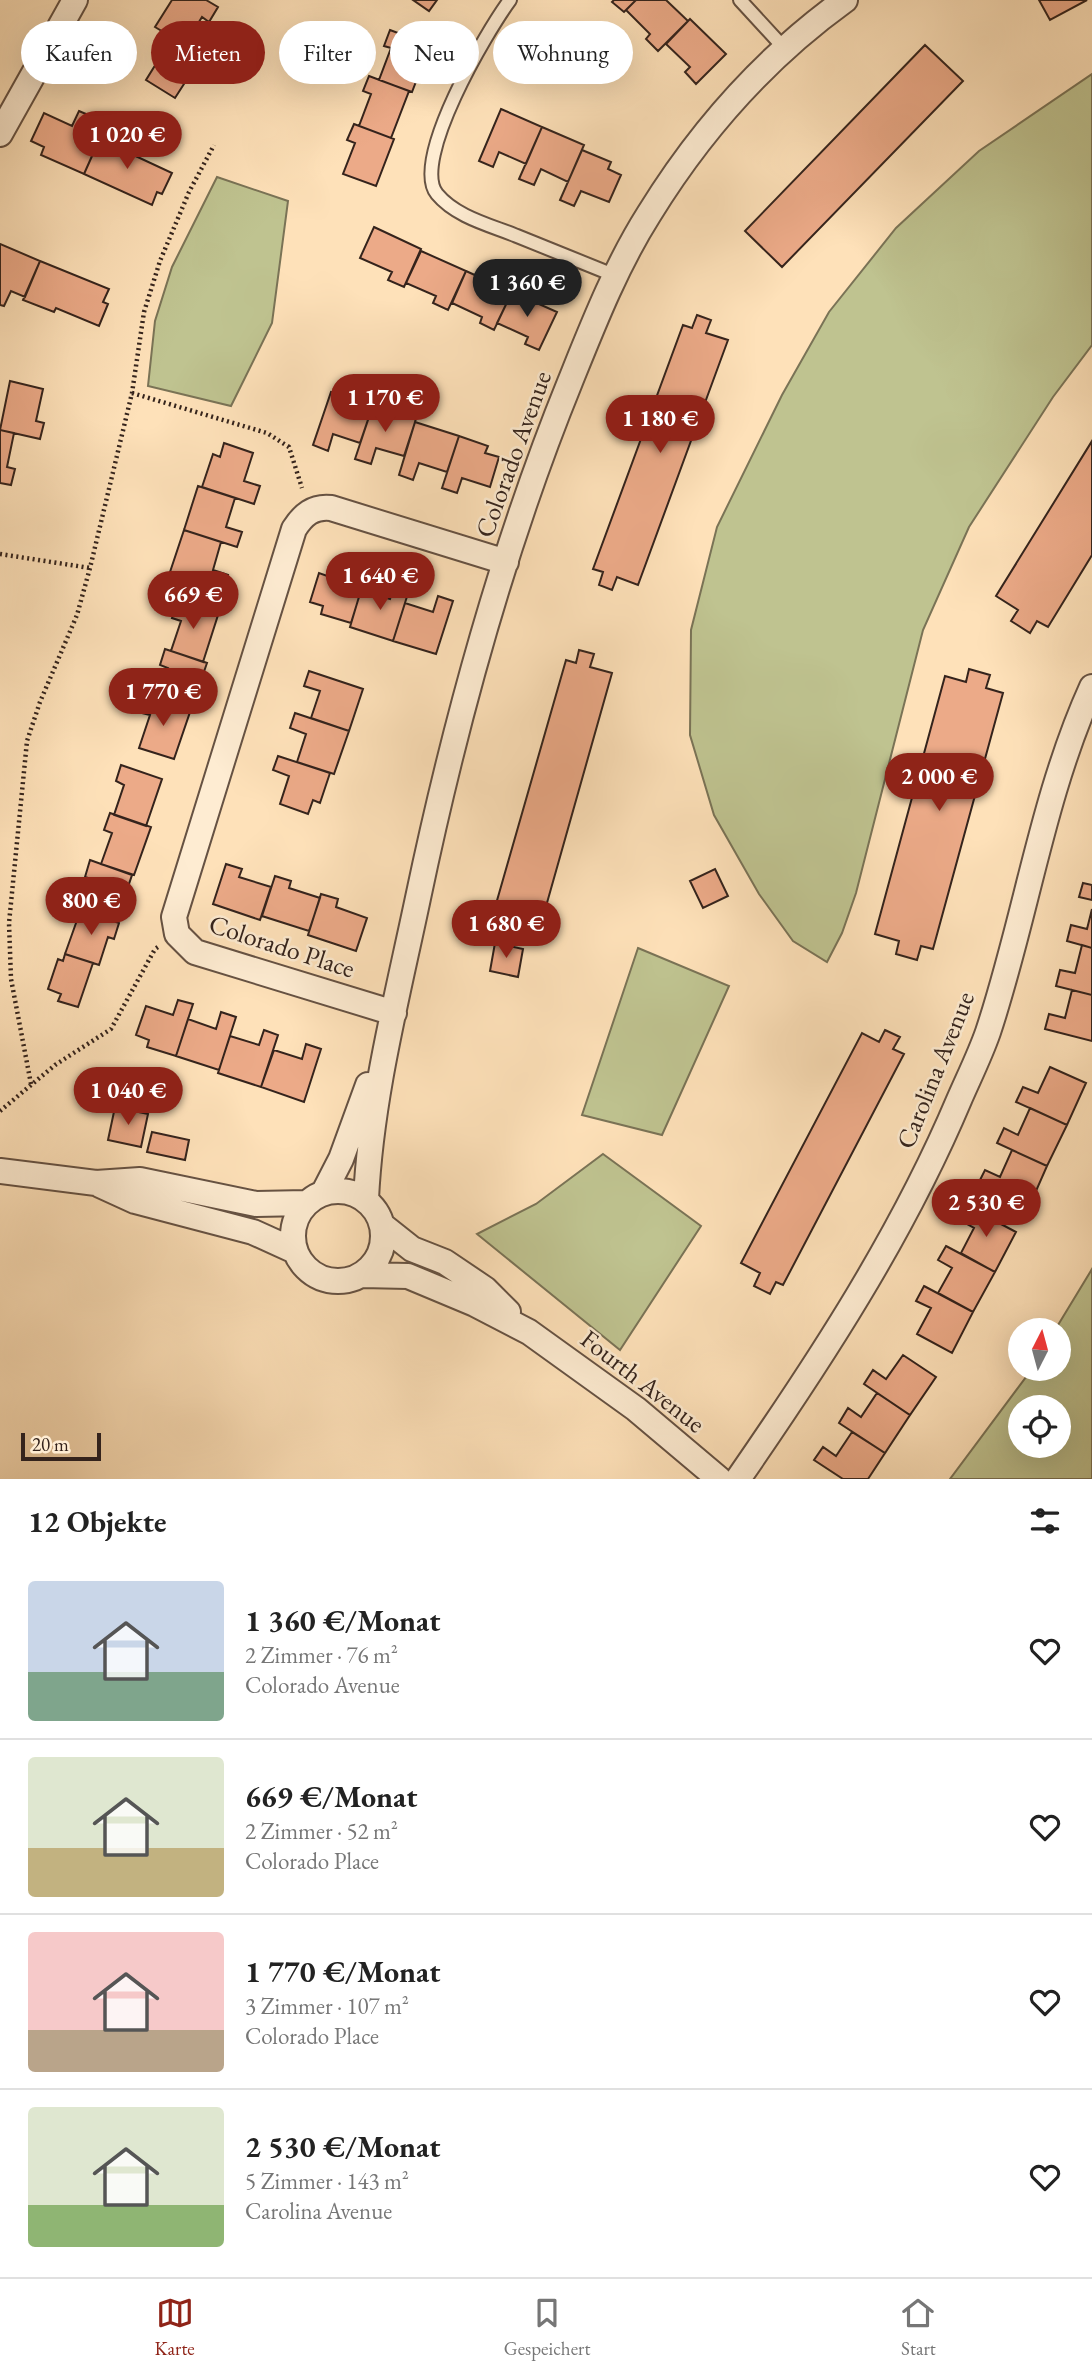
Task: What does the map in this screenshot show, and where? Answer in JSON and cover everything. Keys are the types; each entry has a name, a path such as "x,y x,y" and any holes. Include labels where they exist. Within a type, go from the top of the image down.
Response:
{"street":[{"path":"0,134 75,0"},
{"name":"Colorado Avenue","path":"366,1199 371,1136 385,1049 450,757 475,659 549,435 616,276 647,217 698,143 761,71 845,0"},
{"path":"312,510 331,508 506,562"},
{"name":"Colorado Place","path":"312,510 301,518 294,529 174,917 177,934 195,952 394,1013"},
{"name":"Carolina Avenue","path":"738,1479 837,1331 895,1232 943,1139 988,1033 1061,767 1092,687"},
{"name":"Colorado Avenue","path":"315,1198 341,1159 366,1089 385,1049"},
{"path":"0,1171 96,1183 140,1180 256,1204 315,1198 338,1190 353,1192 366,1199 377,1211 383,1226 381,1254 373,1266 362,1275 342,1282 326,1280 313,1274 302,1264 295,1251 294,1226 298,1214 315,1198"},
{"path":"96,1183 135,1201 253,1232 295,1251"},
{"name":"Fourth Avenue","path":"383,1226 412,1249 445,1262 485,1289 529,1332"},
{"name":"Fourth Avenue","path":"362,1275 408,1276 475,1304 529,1332 636,1409 719,1479"}],"lane":[{"path":"510,0 484,38 446,117 430,175 435,191 458,212 616,276"},
{"path":"740,0 785,49"}],"path":[{"path":"31,1084 11,979 9,923 27,741 40,702 77,615 90,569 132,393 144,313 160,261 189,192 214,145"},
{"path":"132,393 267,433 289,447 296,473 312,510"},
{"path":"0,554 90,569"},
{"path":"0,1111 55,1065 111,1029 155,949 177,934"}],"green space":[{"path":"1092,74 1092,345 1053,397 969,527 923,630 856,893 842,933 827,962 793,941 759,894 714,815 690,735 691,630 717,527 782,395 829,312 896,228 979,151"},
{"path":"217,177 288,201 272,323 231,406 148,386 155,321 172,267"},
{"path":"638,948 729,986 662,1135 582,1115"},
{"path":"603,1154 701,1226 620,1350 477,1234 536,1204"},
{"path":"1092,1269 1092,1479 950,1479 1008,1401 1008,1458 1071,1458 1071,1395 1013,1395 1023,1381 1071,1381 1071,1318 1062,1318"}],"building":[{"path":"172,0 206,0 218,7 210,21 202,17 200,21 159,21"},
{"path":"413,0 437,0 429,11"},
{"path":"636,0 624,12 612,2"},
{"path":"636,0 666,0 688,21 658,51 646,39 650,34 626,10"},
{"path":"1039,0 1087,0 1050,20"},
{"path":"690,19 726,54 696,84 685,72 690,67 666,44"},
{"path":"390,30 390,48 384,46"},
{"path":"925,45 963,81 782,267 745,231"},
{"path":"390,51 390,84 379,80"},
{"path":"376,79 409,91 391,138 359,126 371,94 363,91 366,84 376,84"},
{"path":"152,84 184,84 175,98"},
{"path":"390,84 415,84 412,92"},
{"path":"501,109 542,127 526,164 499,152 493,167 479,161"},
{"path":"79,111 93,117 86,132 100,138 84,174 41,155 44,147 31,141 44,113 72,126"},
{"path":"354,124 394,139 376,186 343,174 355,143 347,140"},
{"path":"542,127 584,145 568,182 541,169 534,185 519,179"},
{"path":"101,136 131,149 129,153 172,173 162,194 157,192 152,205 84,174"},
{"path":"582,150 611,162 608,169 621,175 609,202 581,191 574,206 560,200"},
{"path":"374,227 421,249 404,287 388,280 392,272 360,258"},
{"path":"0,244 40,261 25,297 11,291 4,306 0,305"},
{"path":"421,251 466,271 448,310 433,303 436,296 406,283"},
{"path":"40,261 109,289 103,302 108,304 99,326 56,308 54,312 23,300"},
{"path":"466,271 512,292 494,330 480,323 482,317 452,303"},
{"path":"512,292 557,312 539,350 525,344 528,337 497,323"},
{"path":"697,315 711,320 706,333 728,340 638,585 617,577 612,590 599,585 603,572 593,569 683,325 692,328"},
{"path":"10,381 43,389 36,421 44,423 40,439 0,430"},
{"path":"331,392 373,405 360,443 333,434 328,451 313,445"},
{"path":"373,405 416,419 404,456 376,448 371,464 355,459"},
{"path":"415,422 459,436 447,472 419,463 413,480 399,475"},
{"path":"0,430 14,433 7,467 15,469 11,485 0,483"},
{"path":"459,436 488,446 485,453 499,457 490,487 462,478 457,493 442,488"},
{"path":"1092,441 1092,555 1048,627 1037,621 1030,633 1011,621 1018,610 996,596"},
{"path":"224,443 253,453 244,481 260,486 254,504 202,487 213,454 220,457"},
{"path":"198,486 235,498 226,527 242,532 237,547 184,530"},
{"path":"184,530 221,542 213,570 228,575 224,589 170,572"},
{"path":"352,566 367,571 351,623 321,614 323,606 310,602 319,573 347,583"},
{"path":"395,583 410,587 393,641 350,627 361,590 390,599"},
{"path":"438,596 453,601 436,654 393,641 405,603 433,612"},
{"path":"178,601 218,615 203,662 171,651 181,621 172,618"},
{"path":"165,649 207,663 190,712 157,701 168,668 160,665"},
{"path":"579,650 594,654 590,667 612,673 541,924 519,918 515,930 502,926 505,913 494,911 566,660 576,663"},
{"path":"969,669 990,675 986,688 1003,693 933,949 921,946 917,960 896,954 899,941 875,934 945,676 966,682"},
{"path":"309,671 363,689 349,731 311,718 320,691 304,686"},
{"path":"147,697 190,712 174,759 139,748 150,715 142,713"},
{"path":"295,713 349,731 334,774 297,762 306,734 290,728"},
{"path":"278,756 330,773 320,803 313,800 308,814 280,804 289,776 273,770"},
{"path":"121,765 162,779 146,826 114,815 124,785 116,781"},
{"path":"110,813 151,827 134,875 101,864 112,833 104,830"},
{"path":"90,860 132,875 116,922 83,911 94,880 85,877"},
{"path":"226,864 242,869 239,877 271,887 260,920 213,904"},
{"path":"715,869 728,896 703,908 690,881"},
{"path":"275,876 291,881 289,888 320,898 309,931 262,916"},
{"path":"1083,883 1092,885 1092,900 1079,897"},
{"path":"321,894 338,899 336,907 367,918 356,951 308,935"},
{"path":"81,909 119,923 114,939 108,937 99,965 65,954"},
{"path":"1092,909 1092,948 1067,941 1071,925 1087,929"},
{"path":"495,943 523,949 518,977 490,971"},
{"path":"1082,945 1092,948 1092,995 1056,986 1060,970 1075,973"},
{"path":"65,954 93,963 78,1007 58,1001 61,994 48,989 58,959 63,961"},
{"path":"1072,990 1092,995 1092,1041 1045,1029 1049,1014 1065,1018"},
{"path":"178,1000 193,1004 176,1056 147,1047 149,1040 136,1035 146,1006 173,1015"},
{"path":"221,1012 236,1017 219,1070 176,1056 188,1019 216,1029"},
{"path":"264,1030 278,1035 261,1087 218,1073 230,1036 259,1045"},
{"path":"885,1030 900,1037 893,1049 904,1054 783,1285 776,1282 770,1294 754,1286 760,1273 741,1263 862,1033 879,1042"},
{"path":"306,1044 321,1049 304,1102 261,1087 274,1050 302,1059"},
{"path":"1050,1067 1086,1083 1067,1125 1016,1102 1023,1087 1038,1093"},
{"path":"115,1107 148,1114 141,1147 108,1140"},
{"path":"1030,1108 1067,1125 1047,1166 997,1143 1004,1128 1018,1135"},
{"path":"152,1132 189,1140 185,1160 147,1152"},
{"path":"1012,1150 1047,1166 1029,1207 978,1184 985,1170 1000,1177"},
{"path":"967,1206 1016,1232 995,1272 961,1253 974,1228 960,1220"},
{"path":"946,1246 995,1272 973,1312 938,1293 952,1268 938,1260"},
{"path":"924,1286 973,1312 952,1353 917,1334 931,1308 916,1301"},
{"path":"903,1355 936,1377 910,1415 864,1384 873,1370 886,1379"},
{"path":"877,1393 910,1415 885,1453 839,1423 848,1408 861,1417"},
{"path":"852,1432 885,1453 868,1479 843,1479 814,1460 823,1447 836,1456"}]}
